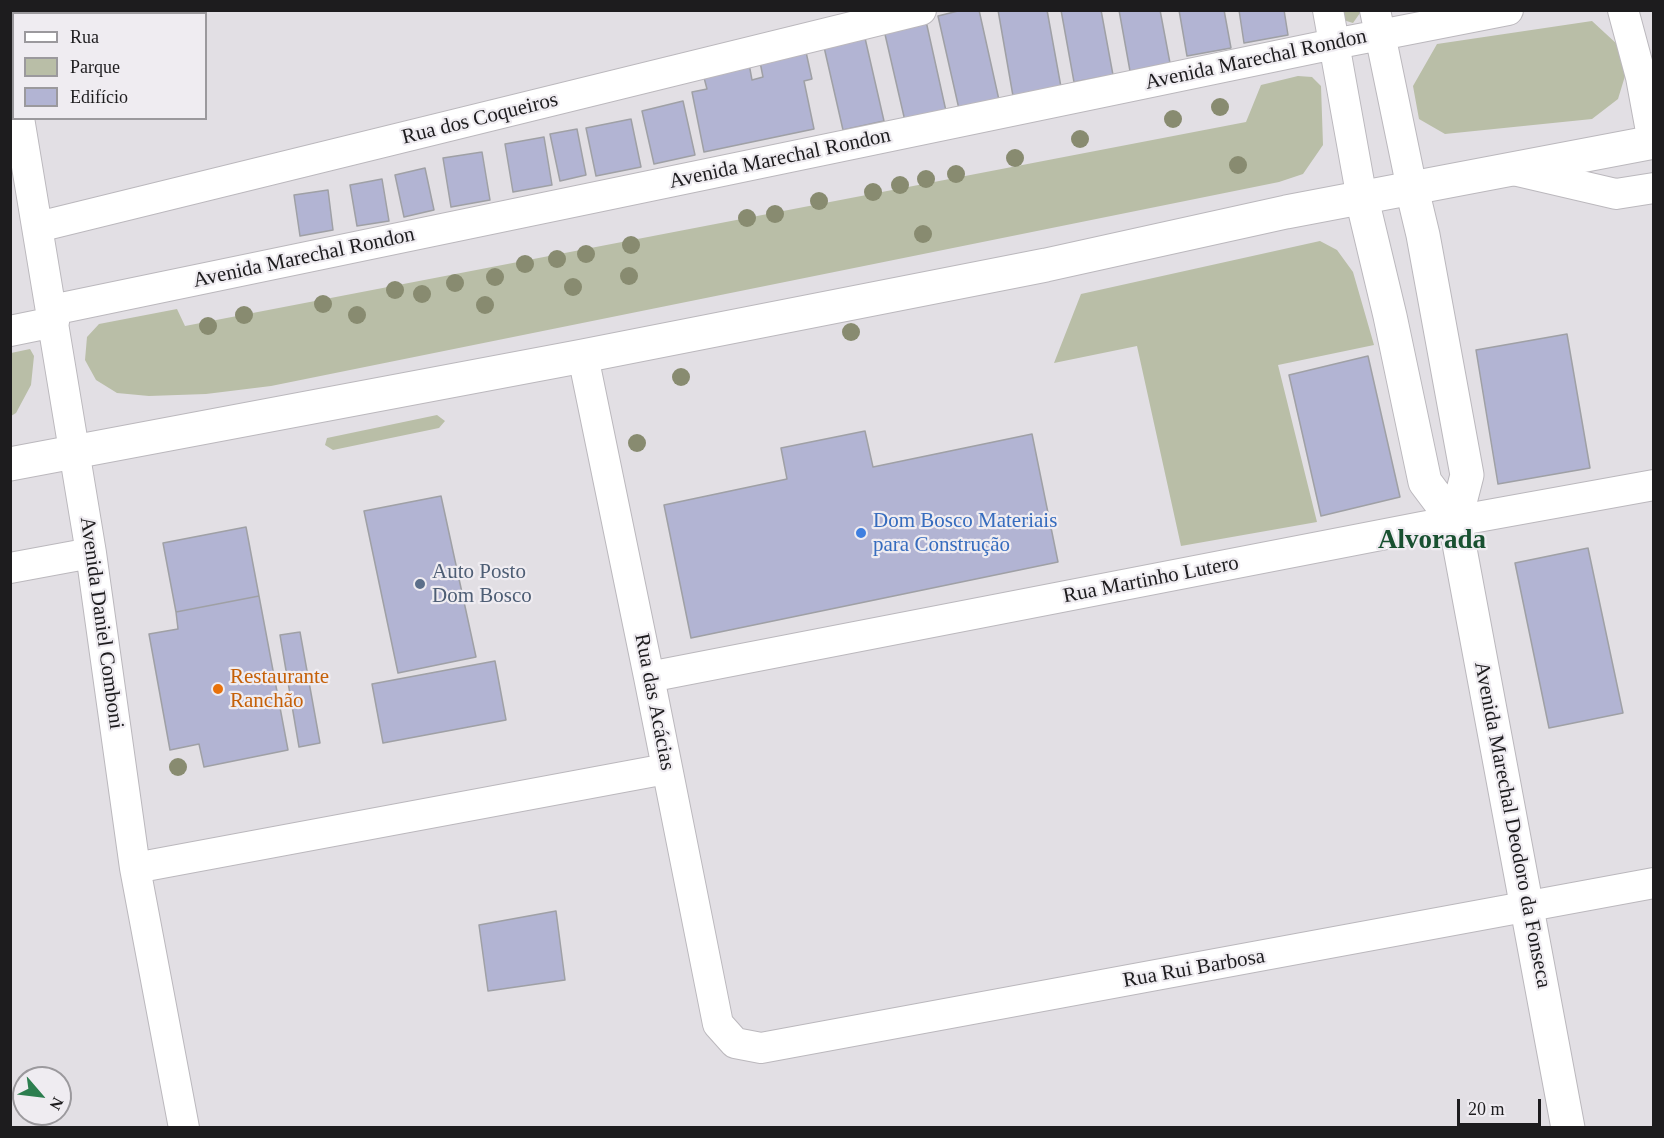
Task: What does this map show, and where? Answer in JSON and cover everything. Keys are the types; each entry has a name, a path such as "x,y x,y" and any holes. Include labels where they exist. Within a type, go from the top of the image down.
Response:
{"main road":[{"path":"10,464 583,356 1046,265 1286,212 1653,142"},
{"name":"Avenida Marechal Deodoro da Fonseca","path":"1412,189 1425,246 1467,475 1455,522 1568,1128"},
{"name":"Avenida Marechal Deodoro da Fonseca","path":"1362,199 1390,316 1425,482 1455,522"}],"street":[{"name":"Rua dos Coqueiros","path":"38,227 921,10"},
{"path":"1328,10 1362,199"},
{"name":"Avenida Marechal Rondon","path":"10,331 53,316 1334,44 1377,23 1508,10"},
{"path":"1623,10 1647,75 1653,142"},
{"path":"1377,23 1412,189"},
{"name":"Avenida Daniel Comboni","path":"19,120 91,553 135,868 184,1128"},
{"path":"1513,170 1616,194 1653,188"},
{"name":"Rua das Acácias","path":"583,356 650,677 666,769 718,1024 735,1043"},
{"name":"Rua Martinho Lutero","path":"650,677 1375,536 1653,485"},
{"path":"10,568 91,553"},
{"path":"135,868 666,769"},
{"name":"Rua Rui Barbosa","path":"735,1043 761,1048 1653,883"}],"green space":[{"path":"1338,11 1360,11 1360,13 1353,23 1340,19"},
{"path":"1592,21 1618,45 1625,76 1618,99 1592,119 1445,134 1419,119 1413,86 1437,44"},
{"path":"1298,76 1312,77 1321,86 1323,145 1303,174 1279,182 271,386 206,394 149,396 117,393 96,380 85,360 87,337 99,324 177,309 185,326 1246,122 1261,85"},
{"path":"1320,241 1337,250 1353,272 1374,345 1278,365 1317,522 1181,546 1137,346 1054,363 1081,294"},
{"path":"30,349 34,356 31,385 16,413 11,416 11,353"},
{"path":"437,415 445,421 439,428 333,450 325,445 327,438"}],"building":[{"path":"962,10 979,10 999,100 959,109 938,16"},
{"path":"998,10 1047,10 1061,87 1013,96"},
{"path":"1061,10 1101,10 1113,75 1074,82"},
{"path":"1119,10 1160,10 1170,63 1130,71"},
{"path":"1179,10 1224,10 1231,48 1187,56"},
{"path":"1239,10 1284,10 1288,35 1244,43"},
{"path":"926,21 946,111 905,121 884,30"},
{"path":"865,38 884,121 843,130 824,47"},
{"path":"806,52 812,79 804,81 814,129 704,152 692,92 707,89 703,74 749,64 752,80 763,77 760,62"},
{"path":"683,101 695,155 654,164 642,111"},
{"path":"631,119 641,167 596,176 586,128"},
{"path":"577,129 586,175 560,181 550,134"},
{"path":"544,137 552,185 513,192 505,144"},
{"path":"482,152 490,200 451,207 443,158"},
{"path":"425,168 434,210 404,217 395,175"},
{"path":"382,179 389,221 357,226 350,185"},
{"path":"328,190 333,230 300,236 294,195"},
{"path":"1567,334 1590,468 1498,484 1476,350"},
{"path":"1368,356 1400,497 1321,516 1289,375"},
{"name":"Dom Bosco Materiais para Construção","path":"865,431 873,467 1032,434 1058,562 691,638 664,505 787,479 781,448"},
{"name":"Auto Posto Dom Bosco","path":"441,496 476,657 398,673 364,511"},
{"path":"246,527 259,596 176,612 163,543"},
{"path":"1588,548 1623,713 1549,728 1515,563"},
{"name":"Restaurante Ranchão","path":"259,596 288,750 204,767 199,744 170,750 149,634 178,629 176,612"},
{"path":"300,632 320,743 299,747 280,635"},
{"path":"495,661 506,720 383,743 372,684"},
{"path":"556,911 565,980 488,991 479,925"}],"place":[{"name":"Dom Bosco Materiais para Construção","path":"861,533"},
{"name":"Auto Posto Dom Bosco","path":"420,584"},
{"name":"Restaurante Ranchão","path":"218,689"}],"district":[{"name":"Alvorada","path":"1432,541"}]}
